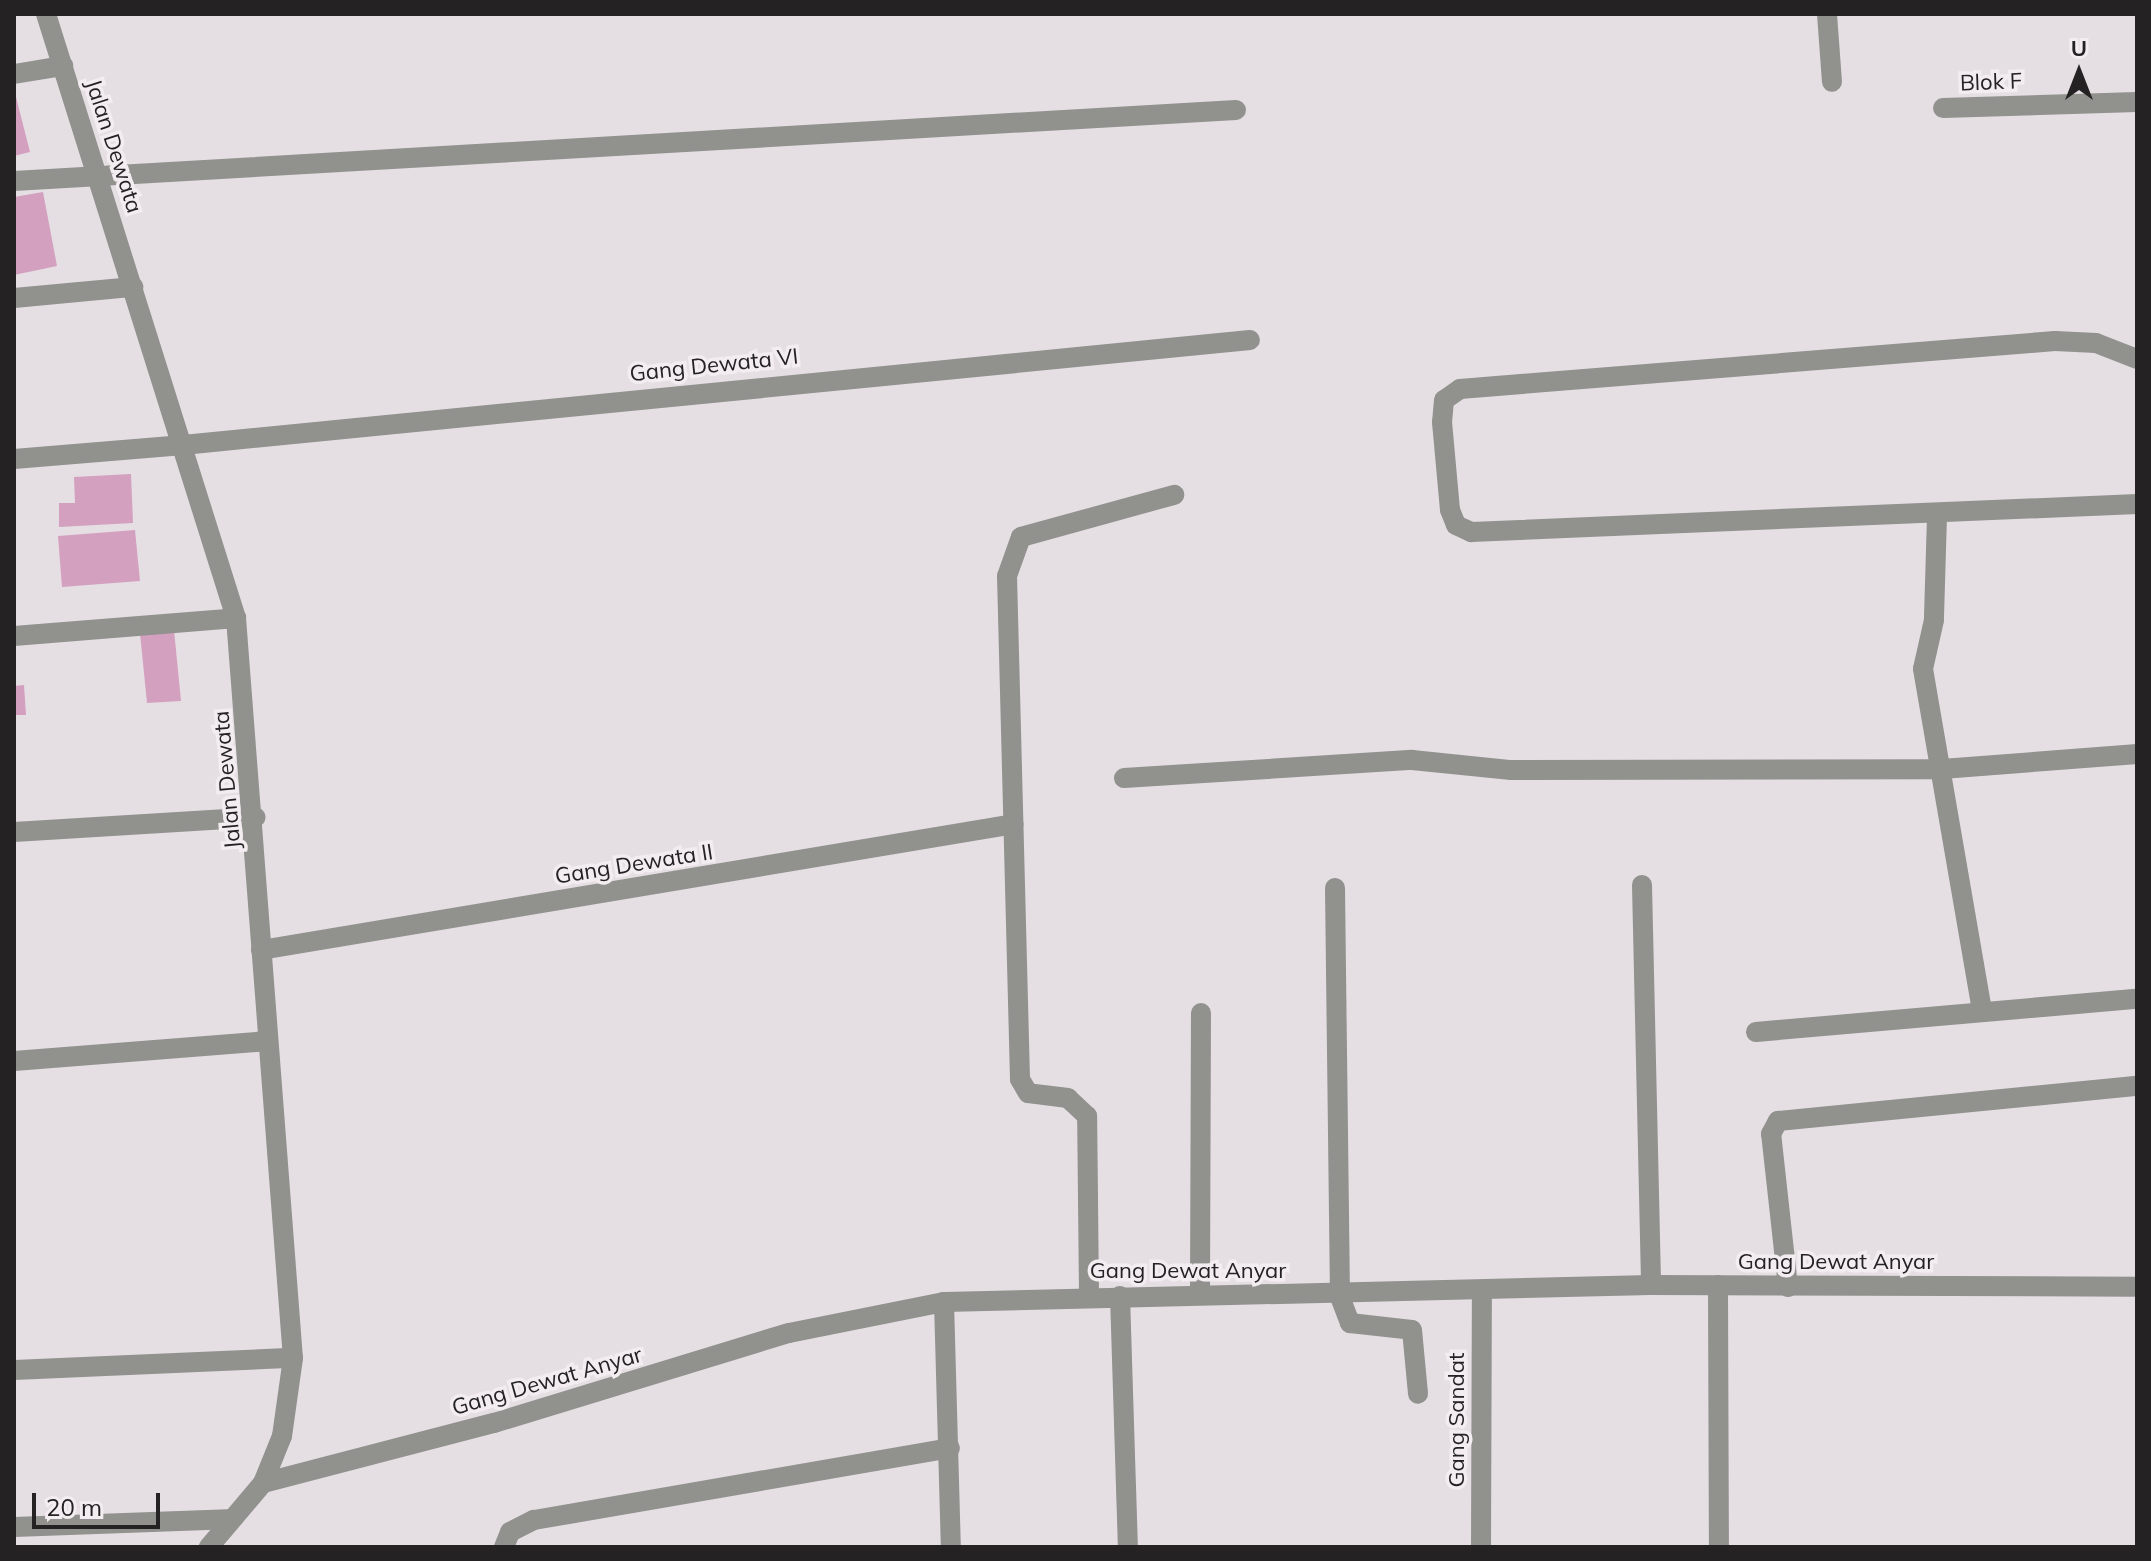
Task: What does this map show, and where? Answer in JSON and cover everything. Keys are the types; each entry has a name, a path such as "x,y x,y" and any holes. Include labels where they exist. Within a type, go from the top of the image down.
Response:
{"street":[{"name":"Jalan Dewata","path":"46,14 99,173 236,618 256,817 267,1041 293,1358 282,1436 263,1483 228,1519 209,1547"},
{"path":"1827,14 1832,82"},
{"path":"14,74 63,66"},
{"name":"Blok F","path":"1943,108 2137,102"},
{"path":"14,181 99,173 1236,110"},
{"path":"14,298 133,287"},
{"name":"Gang Dewata VI","path":"14,459 1250,340"},
{"path":"2137,359 2096,343 2055,341 1460,389 1444,400 1450,510 1456,525 1471,532 1937,516 2137,504"},
{"path":"1089,1294 1087,1116 1068,1098 1028,1093 1020,1079 1011,556 1021,537 1047,527 1174,495"},
{"path":"1937,516 1934,620 1923,669 1982,1012"},
{"path":"14,636 236,618"},
{"path":"1124,778 1412,760 1511,770 1942,769 2137,754"},
{"path":"14,832 256,817"},
{"name":"Gang Dewata II","path":"261,950 1014,824"},
{"path":"1642,885 1651,1285"},
{"path":"1335,888 1340,1297 1350,1323 1412,1330 1418,1394"},
{"path":"1756,1032 2137,999"},
{"path":"1200,1293 1201,1013"},
{"path":"14,1061 267,1041"},
{"path":"1788,1287 1771,1134 1778,1121 2137,1086"},
{"name":"Gang Dewat Anyar","path":"263,1483 494,1423 789,1333 944,1302 1089,1294 1340,1297 1651,1285 2137,1287"},
{"path":"1718,1285 1719,1547"},
{"name":"Gang Sandat","path":"1481,1547 1482,1292"},
{"path":"1120,1296 1128,1547"},
{"path":"944,1302 951,1547"},
{"path":"14,1370 293,1358"},
{"path":"504,1547 510,1532 534,1520 950,1448"},
{"path":"14,1527 228,1519"}],"building":[{"path":"14,89 30,152 14,156"},
{"path":"43,192 57,266 14,275 14,197"},
{"path":"131,474 133,523 59,527 59,503 75,503 74,477"},
{"path":"135,530 140,581 62,587 58,536"},
{"path":"174,630 181,701 147,703 140,633"},
{"path":"24,685 26,715 14,715 14,686"}]}
